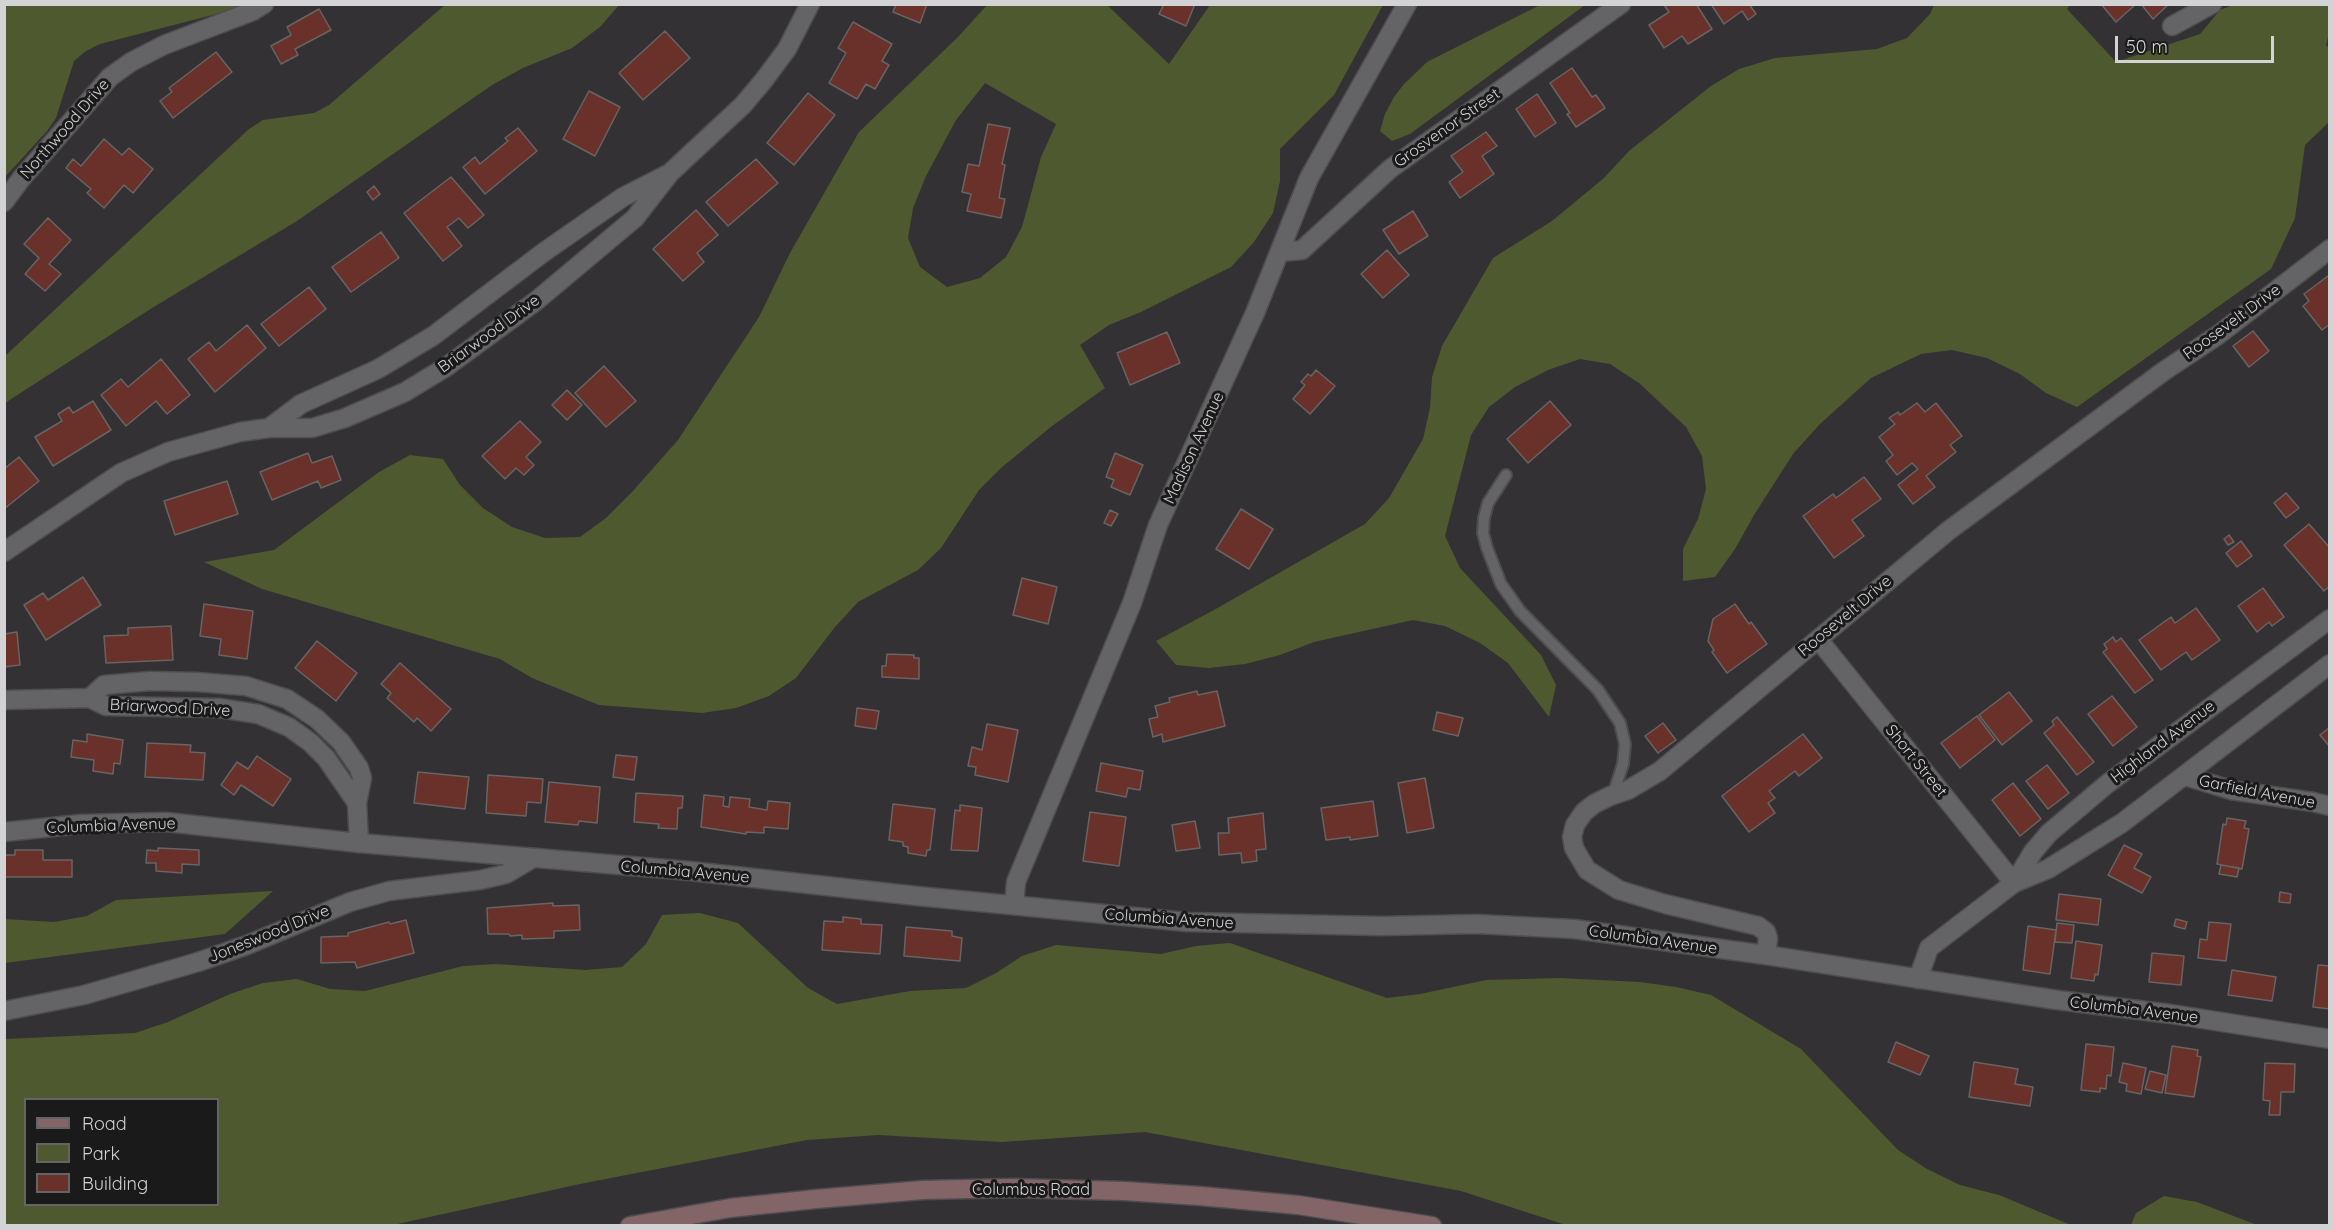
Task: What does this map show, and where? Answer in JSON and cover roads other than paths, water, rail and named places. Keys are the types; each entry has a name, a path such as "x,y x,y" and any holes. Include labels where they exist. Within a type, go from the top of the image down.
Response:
{"main road":[{"name":"Columbus Road","path":"630,1226 730,1209 816,1199 923,1191 1012,1188 1200,1196 1298,1205 1432,1226"}],"street":[{"name":"Northwood Drive","path":"4,202 21,179 110,77 131,62 164,45 253,11 264,4"},
{"name":"Briarwood Drive","path":"4,552 122,473 168,452 240,432 269,428 312,428 345,418 405,392 446,367 536,301 635,218 670,173 743,105 764,80 787,49 810,4"},
{"name":"Madison Avenue","path":"1014,905 1017,882 1132,603 1158,525 1256,313 1309,178 1407,4"},
{"name":"Grosvenor Street","path":"1280,252 1302,250 1390,169 1621,4"},
{"path":"2172,26 2212,4"},
{"name":"Briarwood Drive","path":"269,428 301,404 378,369 433,336 544,252 614,203 670,173"},
{"name":"Roosevelt Drive","path":"1766,955 1768,938 1766,932 1758,926 1665,904 1619,890 1587,870 1574,848 1572,837 1575,825 1584,812 1594,804 1628,790 1660,771 1915,557 1975,510 2164,371 2218,335 2330,249"},
{"name":"Highland Avenue","path":"2014,883 2033,852 2049,833 2107,784 2330,619"},
{"name":"Short Street","path":"1818,639 2014,883"},
{"name":"Highland Avenue","path":"1918,979 1929,948 2014,883 2048,869 2113,829 2330,664"},
{"name":"Briarwood Drive","path":"90,698 104,685 150,681 246,686 287,699 317,719 350,754 362,778 357,803 359,843"},
{"name":"Briarwood Drive","path":"4,700 90,698 106,706 219,708 258,714 301,734 326,758 357,803"},
{"name":"Garfield Avenue","path":"2185,776 2232,790 2330,806"},
{"name":"Columbia Avenue","path":"4,832 81,824 166,822 359,843 690,871 1187,922 1382,926 1477,924 1574,929 1766,955 2330,1039"},
{"name":"Joneswood Drive","path":"4,1011 84,995 198,962 246,945 350,902 389,891 480,880 506,874 533,858"}],"lane":[{"path":"1506,475 1486,510 1483,533 1487,548 1501,584 1520,611 1598,690 1620,723 1625,744 1623,764 1613,795"}]}
